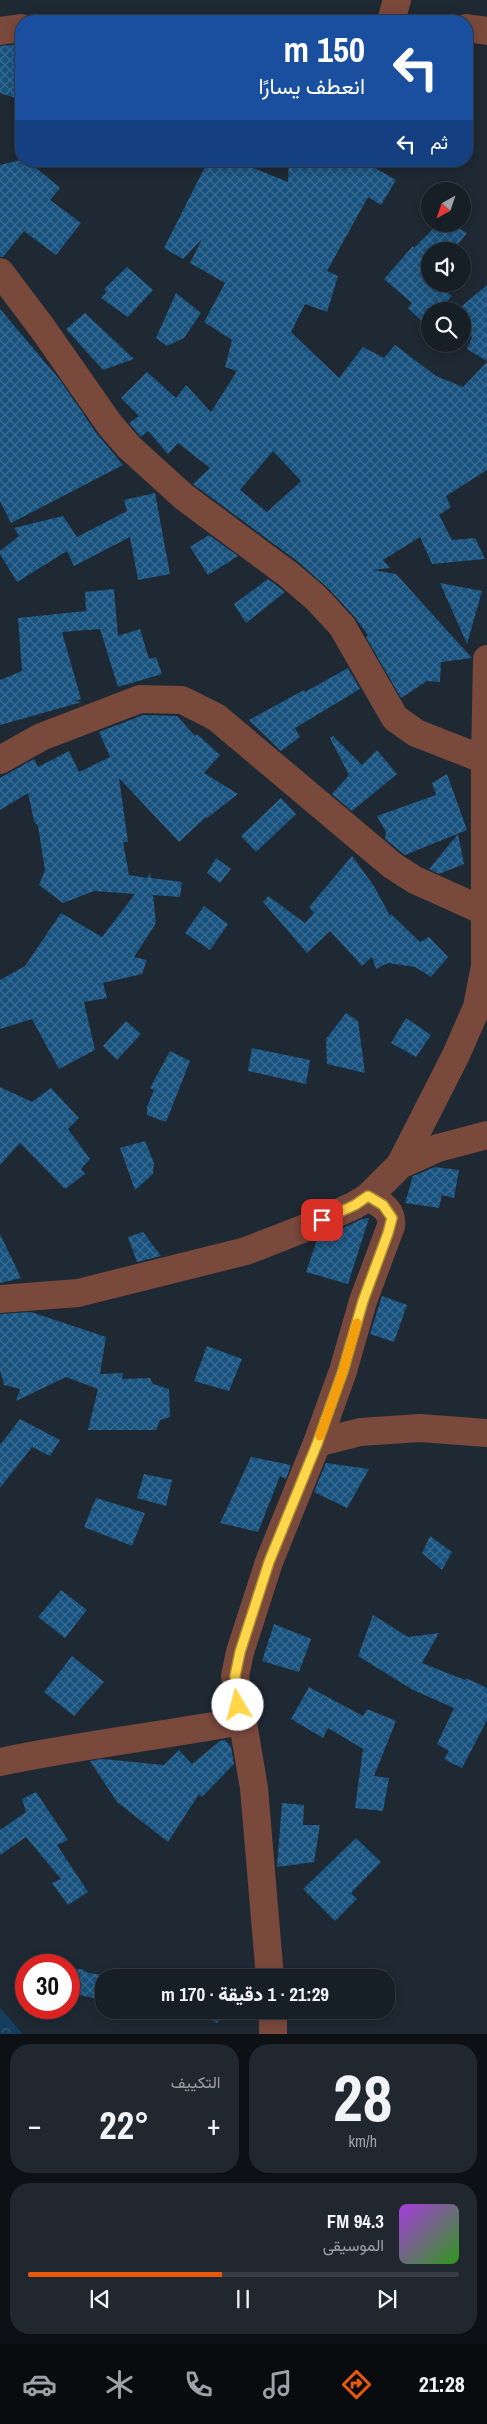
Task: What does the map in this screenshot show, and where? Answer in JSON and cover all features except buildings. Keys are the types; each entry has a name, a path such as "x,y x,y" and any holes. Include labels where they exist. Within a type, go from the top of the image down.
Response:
{"street":[{"path":"393,15 397,0"},
{"path":"0,31 15,29"},
{"path":"473,29 487,30"},
{"path":"0,272 43,329 110,425 128,447 184,497 288,574 342,626 395,718 416,733 486,761"},
{"path":"0,1299 78,1293 246,1251 305,1228 355,1205 368,1196 400,1165 456,1055 477,1007 485,966 487,659"},
{"path":"0,760 41,737 140,699 182,700 216,717 393,866 415,880 486,912"},
{"path":"400,1165 438,1148 487,1135"},
{"path":"269,1969 254,1788 241,1721 235,1676 240,1652 269,1562 317,1444 343,1371 363,1301 391,1226 392,1218 387,1209 368,1196"},
{"path":"317,1444 360,1432 420,1428 487,1433"},
{"path":"0,1762 62,1749 172,1734 241,1721"},
{"path":"273,2019 273,2034"}],"green space":[{"path":"0,2008 22,2033 22,2034 0,2034"}],"slow traffic":[{"path":"320,1436 343,1371 357,1323"}],"route":[{"path":"238,1705 235,1676 240,1652 269,1562 317,1444 343,1371 363,1301 391,1226 392,1218 383,1205 368,1196 355,1205 322,1220"}]}
